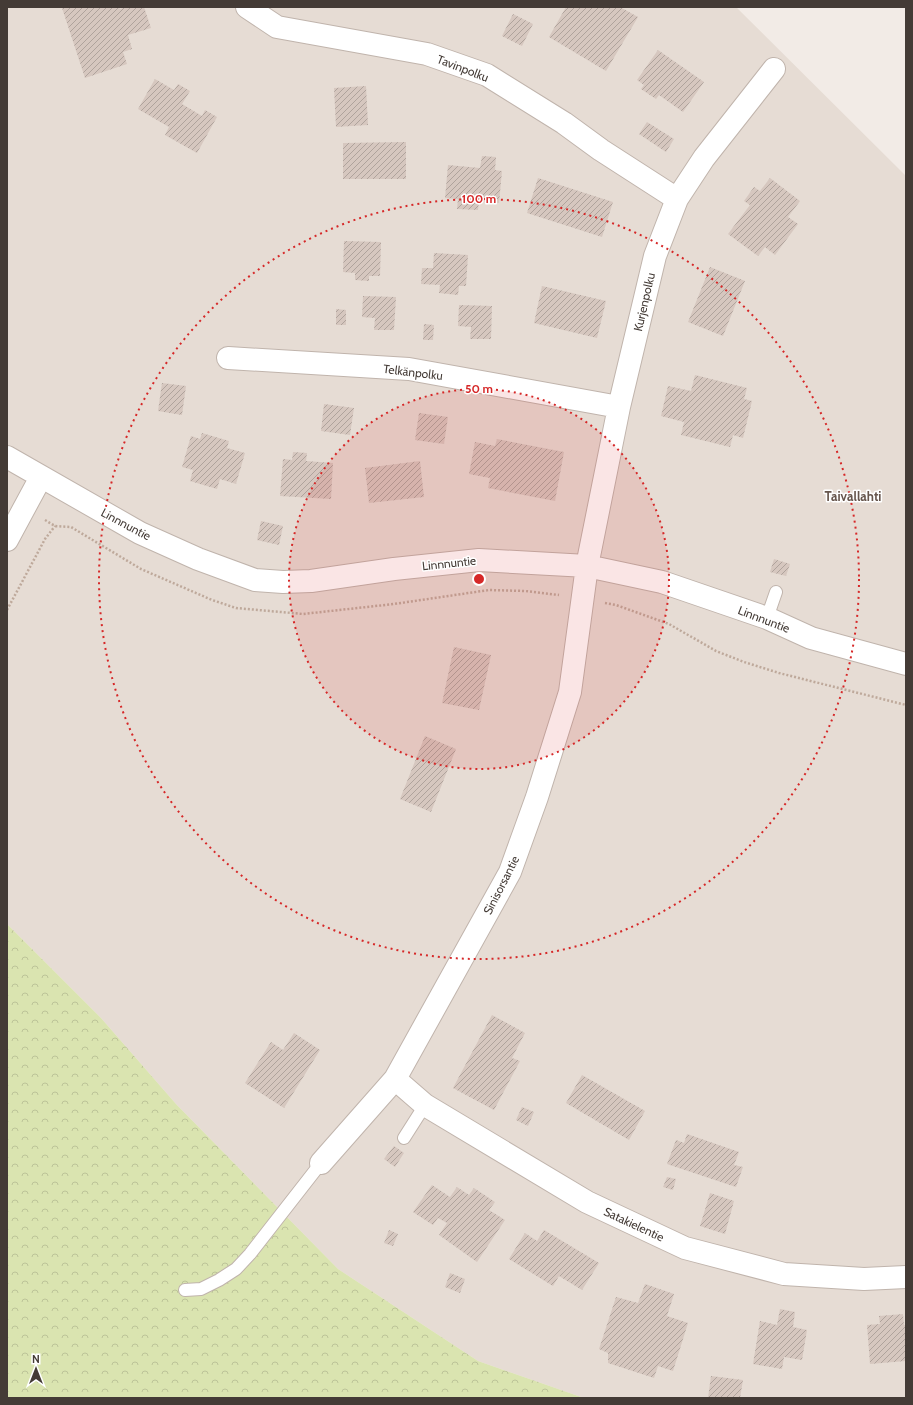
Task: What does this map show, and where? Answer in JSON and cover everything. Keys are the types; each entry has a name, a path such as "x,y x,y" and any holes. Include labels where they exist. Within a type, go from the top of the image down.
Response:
{"street":[{"name":"Tavinpolku","path":"247,7 277,27 427,54 487,75 564,123 601,150 677,199"},
{"name":"Kurjenpolku","path":"587,566 619,407 655,256 677,199 704,158 774,69"},
{"name":"Telkänpolku","path":"228,358 409,369 619,407"},
{"name":"Linnnuntie","path":"7,457 140,533 198,559 255,580 283,582 311,581 394,569 480,560 587,566 662,582 767,618 811,638 906,664"},
{"path":"7,540 42,477"},
{"name":"Sinisorsantie","path":"321,1163 395,1079 510,872 537,797 570,692 584,598 587,566"},
{"name":"Satakielentie","path":"395,1079 425,1105 586,1202 685,1248 784,1274 864,1279 906,1277"}],"lane":[{"path":"767,618 776,592"},
{"path":"404,1138 425,1105"},
{"path":"185,1290 201,1289 236,1269 250,1254 321,1163"}],"path":[{"path":"7,610 45,539 55,526 71,527 141,569 212,600 236,608 303,614 394,604 489,590 525,591 584,598 616,605 669,624 716,651 744,662 779,673 906,705"}],"shaded area":[{"path":"7,7 736,7 906,176 906,1398 584,1398 478,1361 338,1269 176,1104 101,1018 7,924"}],"green space":[{"path":"7,924 101,1018 176,1104 338,1269 478,1361 584,1398 7,1398"}],"building":[{"path":"119,7 120,9 126,7 144,7 151,28 128,35 132,49 123,52 127,64 85,78 62,8"},
{"path":"566,7 620,7 638,17 606,71 549,37"},
{"path":"513,14 533,24 522,46 502,36"},
{"path":"658,50 704,82 683,112 659,95 656,99 641,89 644,85 637,80"},
{"path":"155,79 174,90 178,84 190,91 182,104 202,116 205,110 217,117 197,153 165,135 169,127 138,109"},
{"path":"366,86 368,125 336,127 334,88"},
{"path":"647,122 674,139 666,152 639,134"},
{"path":"406,142 406,179 343,179 343,143"},
{"path":"482,156 496,157 495,170 502,171 499,203 479,201 478,210 457,209 458,199 445,198 448,165 480,168"},
{"path":"538,178 613,202 602,237 527,213"},
{"path":"770,178 800,201 788,217 798,224 775,255 765,247 758,256 728,234 750,205 744,201 754,187 760,191"},
{"path":"344,241 381,242 380,276 369,276 369,281 355,280 355,273 343,272"},
{"path":"434,253 468,255 466,286 459,286 458,295 439,293 440,285 421,284 422,268 433,268"},
{"path":"710,267 745,281 723,336 688,322"},
{"path":"542,286 606,301 597,338 534,323"},
{"path":"363,296 396,297 394,330 374,330 375,318 362,317"},
{"path":"459,305 492,306 491,339 470,339 471,327 458,326"},
{"path":"336,309 346,310 346,325 336,325"},
{"path":"424,324 434,325 433,340 423,340"},
{"path":"695,375 747,388 744,399 752,401 743,438 733,435 730,447 681,435 684,422 661,416 668,386 691,391"},
{"path":"162,383 186,386 182,415 158,411"},
{"path":"324,404 354,408 350,435 321,431"},
{"path":"419,413 448,417 444,444 415,440"},
{"path":"202,433 229,441 227,448 245,453 236,484 220,479 217,489 190,481 193,470 182,467 191,436 200,439"},
{"path":"497,439 564,452 555,501 488,488 490,478 469,474 475,442 495,446"},
{"path":"293,452 307,453 306,461 333,463 331,499 280,496 283,459 292,460"},
{"path":"420,461 424,497 369,503 365,468"},
{"path":"261,521 283,526 279,545 257,540"},
{"path":"774,559 790,564 786,576 770,572"},
{"path":"454,647 491,655 479,710 442,703"},
{"path":"425,736 456,749 431,812 400,799"},
{"path":"492,1015 525,1033 512,1058 520,1061 494,1110 453,1088"},
{"path":"294,1033 320,1050 284,1108 245,1083 271,1042 283,1050"},
{"path":"582,1075 645,1111 629,1140 566,1103"},
{"path":"522,1107 534,1112 528,1126 516,1120"},
{"path":"687,1134 739,1152 734,1165 743,1167 736,1187 667,1164 676,1140 684,1143"},
{"path":"394,1146 404,1153 395,1167 384,1159"},
{"path":"667,1177 676,1179 673,1190 663,1187"},
{"path":"432,1185 450,1197 457,1187 469,1195 474,1188 495,1202 489,1210 505,1220 477,1262 439,1235 447,1223 438,1218 433,1225 413,1212"},
{"path":"710,1193 734,1201 725,1234 700,1226"},
{"path":"389,1230 398,1234 393,1246 384,1243"},
{"path":"544,1230 599,1263 582,1290 559,1276 553,1286 509,1259 525,1233 537,1241"},
{"path":"450,1273 465,1279 460,1293 445,1287"},
{"path":"645,1284 674,1294 667,1316 688,1323 673,1371 658,1366 654,1378 608,1363 608,1353 599,1349 616,1297 638,1303"},
{"path":"780,1309 795,1312 793,1327 807,1330 802,1360 784,1357 782,1369 753,1364 760,1321 777,1325"},
{"path":"903,1314 904,1325 906,1325 906,1361 870,1364 867,1325 880,1324 879,1316"},
{"path":"711,1376 743,1380 740,1398 708,1398"}],"district":[{"name":"Taivallahti","path":"853,496"}]}
